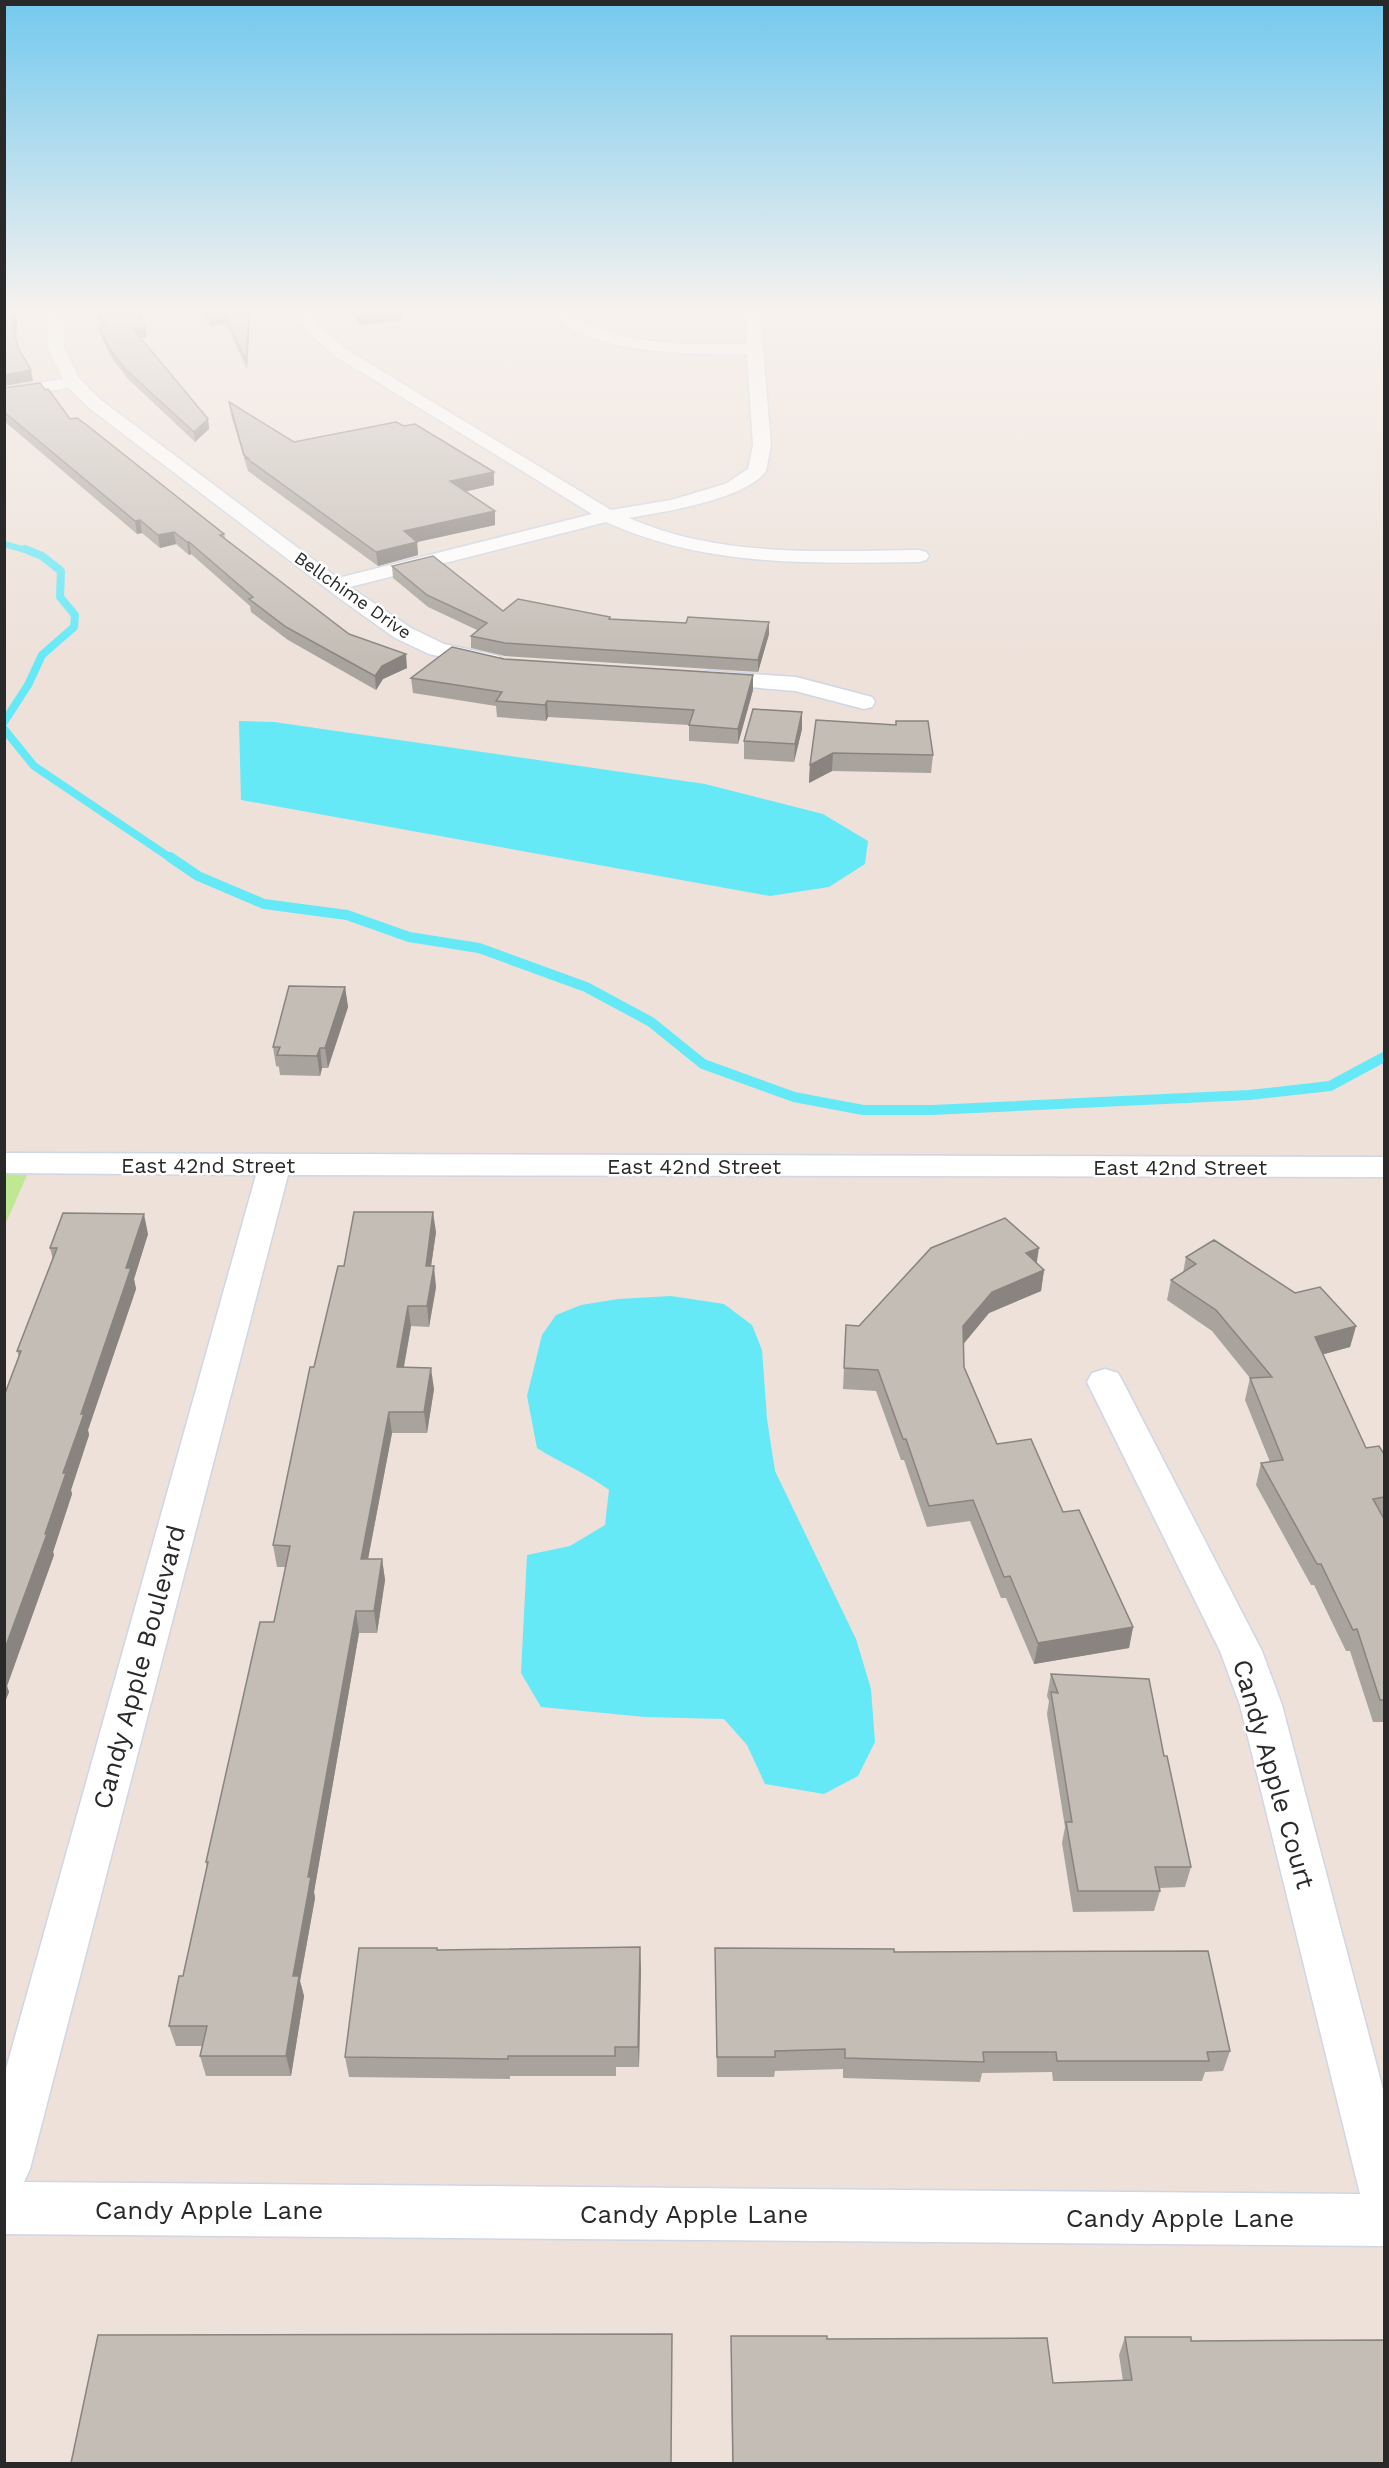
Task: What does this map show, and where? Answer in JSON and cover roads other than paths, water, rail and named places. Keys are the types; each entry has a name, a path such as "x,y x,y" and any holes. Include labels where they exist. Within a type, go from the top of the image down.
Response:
{"street":[{"name":"Bellchime Drive","path":"127,428 334,585 403,633 437,649 506,665"},
{"path":"464,428 608,516 634,530 681,545 808,556 919,556"},
{"path":"334,585 608,516 673,505 732,488 757,471 762,445 761,428"},
{"path":"692,677 796,684 864,702"},
{"name":"East 42nd Street","path":"4,1163 1384,1167"},
{"name":"Candy Apple Boulevard","path":"4,2169 275,1165"},
{"name":"Candy Apple Court","path":"1105,1382 1241,1651 1261,1706 1384,2189"},
{"name":"Candy Apple Lane","path":"4,2208 1384,2220"}],"water":[{"path":"239,721 274,722 705,784 823,814 868,841 865,864 829,887 770,896 241,800"},
{"path":"671,1296 724,1304 752,1325 762,1350 767,1419 775,1471 856,1639 871,1689 875,1742 858,1776 824,1794 765,1784 747,1745 724,1719 645,1717 541,1707 521,1673 527,1555 570,1546 605,1525 609,1490 537,1448 527,1396 542,1335 556,1315 581,1305 618,1299"}],"waterway":[{"path":"4,544 29,551"},
{"path":"4,722 28,685 42,655 74,627 75,615 60,597 61,571 42,556 25,549"},
{"path":"4,729 34,766 172,859"},
{"path":"170,857 198,876 264,904 347,915 409,937 479,948 586,987 651,1022 703,1064 794,1097 863,1110 932,1110 1249,1095 1330,1086 1384,1057"}]}
